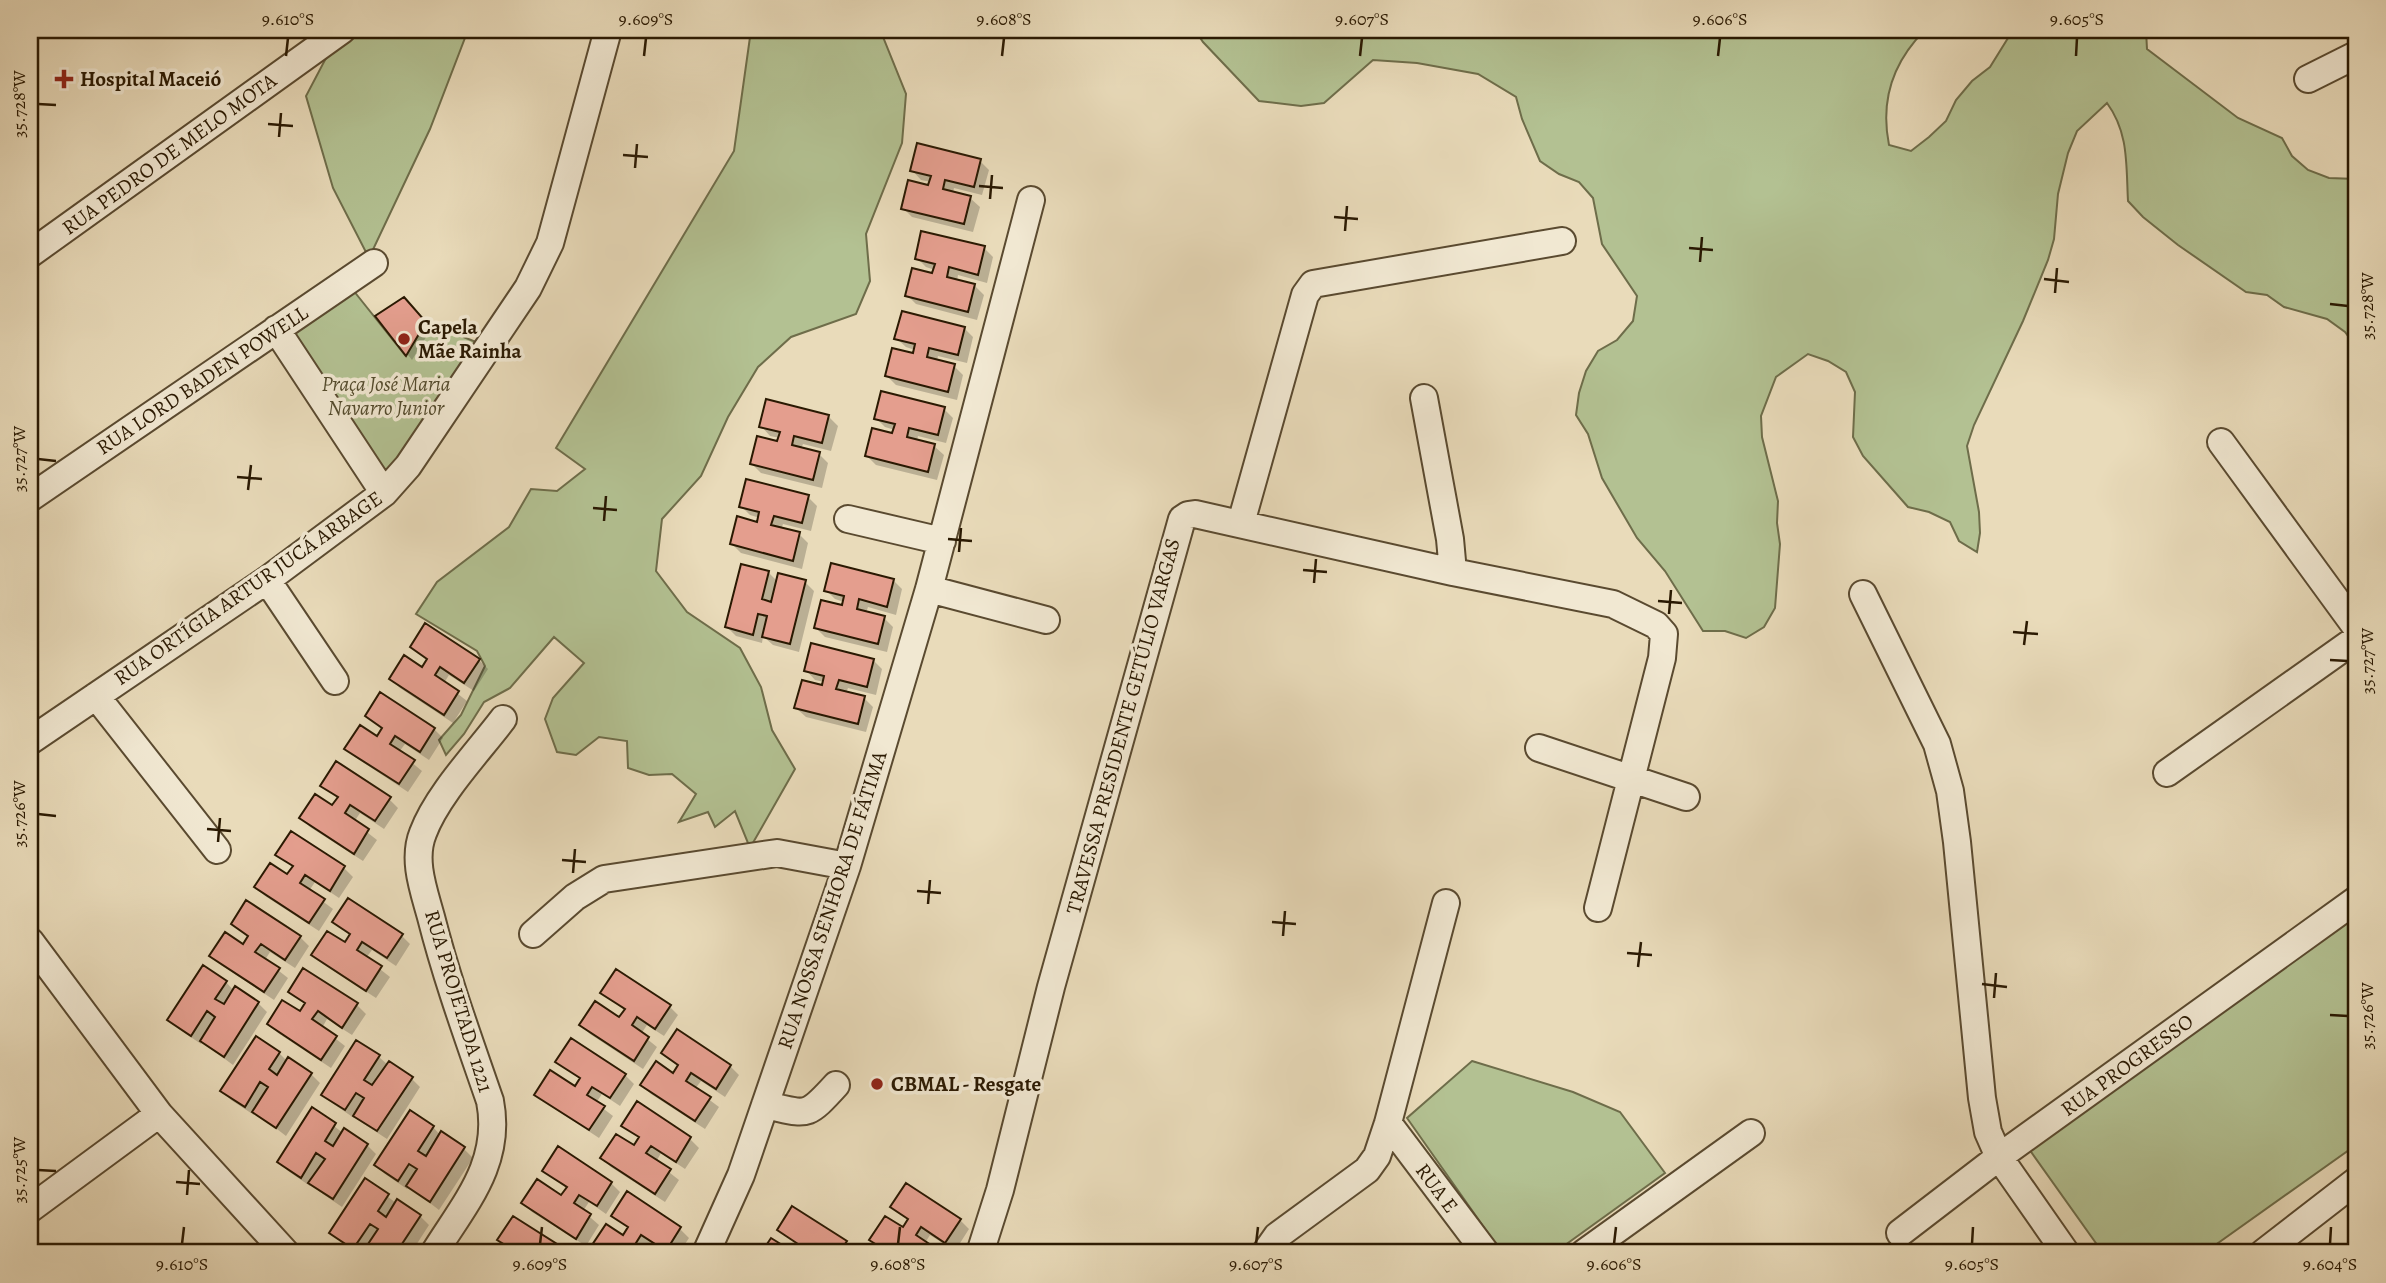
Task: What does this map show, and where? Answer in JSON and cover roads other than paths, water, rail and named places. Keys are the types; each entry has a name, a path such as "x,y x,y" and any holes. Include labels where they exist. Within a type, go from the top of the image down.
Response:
{"street":[{"name":"RUA PEDRO DE MELO MOTA","path":"30,254 342,30"},
{"name":"RUA ORTÍGIA ARTUR JUCÁ ARBAGE","path":"30,741 267,580 384,493 408,466 528,288 550,243 608,30"},
{"path":"2308,79 2356,55"},
{"name":"RUA NOSSA SENHORA DE FÁTIMA","path":"706,1253 741,1175 847,866 929,589 1031,200"},
{"path":"1241,523 1305,295 1313,284 1562,242"},
{"name":"RUA LORD BADEN POWELL","path":"30,498 374,263"},
{"path":"276,329 384,493"},
{"path":"1424,398 1454,572"},
{"path":"2221,442 2356,627"},
{"name":"TRAVESSA PRESIDENTE GETÚLIO VARGAS","path":"979,1253 1000,1190 1051,987 1178,527 1188,514 1241,523 1454,572 1613,604 1656,625 1664,634 1662,658 1631,777"},
{"path":"848,519 942,541"},
{"path":"267,580 335,681"},
{"path":"929,589 1046,620"},
{"path":"1863,594 1937,744 1950,791 1958,842 1982,1098 1988,1132 1999,1157 2066,1253"},
{"path":"2167,772 2356,639"},
{"path":"96,696 217,850"},
{"name":"RUA PROJETADA 1221","path":"434,1253 484,1171 493,1144 494,1122 490,1101 445,972 421,877 419,849 422,834 435,810 503,719"},
{"path":"1539,748 1686,797"},
{"path":"1598,908 1631,777"},
{"path":"533,934 575,897 604,879 777,853 847,866"},
{"name":"RUA PROGRESSO","path":"1900,1233 1999,1157 2356,900"},
{"path":"1265,1253 1277,1236 1367,1170 1377,1156 1446,903"},
{"path":"30,941 159,1114 286,1253"},
{"path":"765,1105 808,1112 836,1085"},
{"path":"30,1209 159,1114"},
{"name":"RUA E","path":"1388,1123 1486,1253"},
{"path":"1584,1253 1751,1133"},
{"path":"2263,1253 2356,1181"}],"place":[{"name":"Hospital Maceió","path":"64,79"},
{"name":"Capela Mãe Rainha","path":"404,339"},
{"name":"CBMAL - Resgate","path":"877,1084"}],"park label":[{"name":"Praça José Maria Navarro Junior","path":"386,396"}]}
